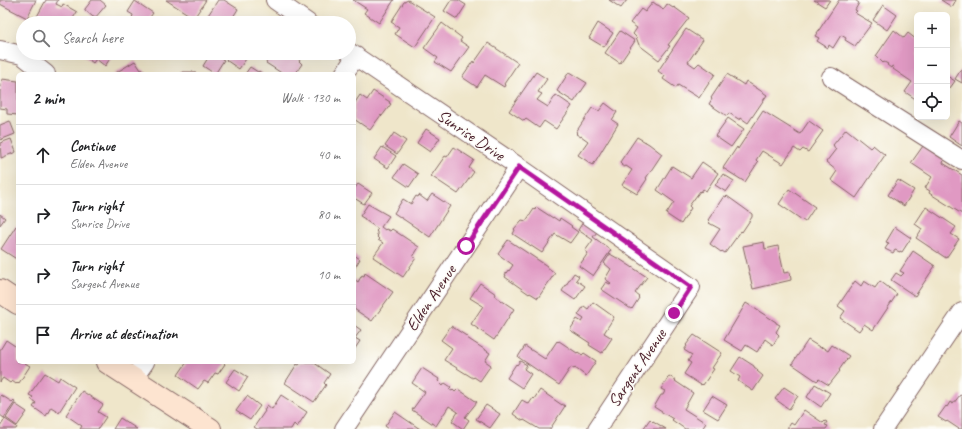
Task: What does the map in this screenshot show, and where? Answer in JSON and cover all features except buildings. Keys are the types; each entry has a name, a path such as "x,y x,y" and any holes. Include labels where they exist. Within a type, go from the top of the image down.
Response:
{"street":[{"path":"275,0 298,16"},
{"path":"0,50 16,54"},
{"name":"Sunrise Drive","path":"356,57 519,167 691,287"},
{"path":"28,60 43,72"},
{"path":"345,72 350,60"},
{"path":"830,77 962,160"},
{"name":"Elden Avenue","path":"344,429 519,167"},
{"name":"Sargent Avenue","path":"597,429 691,287"},
{"path":"0,291 16,302"},
{"path":"883,429 962,312"},
{"path":"114,364 139,371 210,429"}],"route":[{"path":"466,246 519,167 691,287 674,313"}]}
